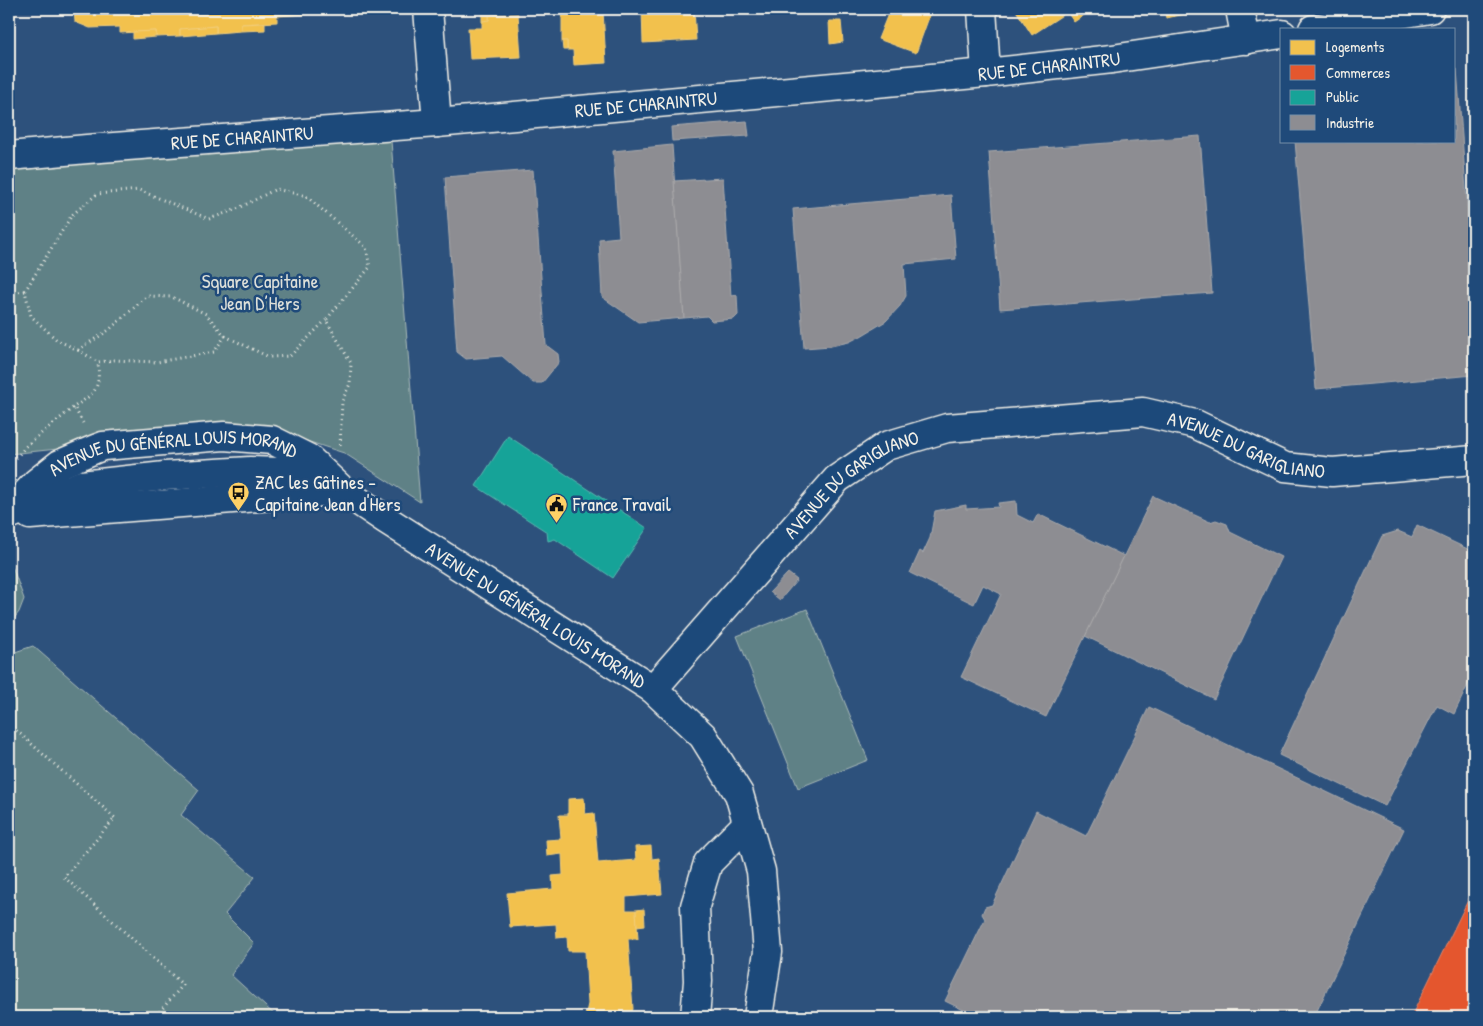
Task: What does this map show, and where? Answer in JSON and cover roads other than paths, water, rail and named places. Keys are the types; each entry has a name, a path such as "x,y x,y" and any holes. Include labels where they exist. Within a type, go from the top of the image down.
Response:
{"street":[{"path":"428,9 437,123"},
{"path":"982,9 986,73"},
{"path":"1240,9 1246,40"},
{"path":"1319,28 1430,9"},
{"name":"RUE DE CHARAINTRU","path":"9,156 437,123 986,73 1112,59 1280,34"},
{"name":"AVENUE DU GARIGLIANO","path":"653,689 837,479 886,446 947,428 1143,412 1195,424 1284,467 1332,472 1474,460"},
{"name":"AVENUE DU GÉNÉRAL LOUIS MORAND","path":"9,515 36,482 60,464 103,446 224,436 272,440 308,458 342,490 385,519 653,689"},
{"name":"AVENUE DU GÉNÉRAL LOUIS MORAND","path":"9,515 81,485 165,476 250,471 281,472 308,476 342,490"},
{"path":"653,689 702,736 738,794 761,871 768,952 758,1017"},
{"path":"695,1017 698,981 695,906 708,863 747,824"}],"place":[{"name":"ZAC les Gâtines - Capitaine Jean d'Hers","path":"239,512"},
{"name":"France Travail","path":"557,523"}],"park label":[{"name":"Square Capitaine Jean D’Hers","path":"260,292"}]}
